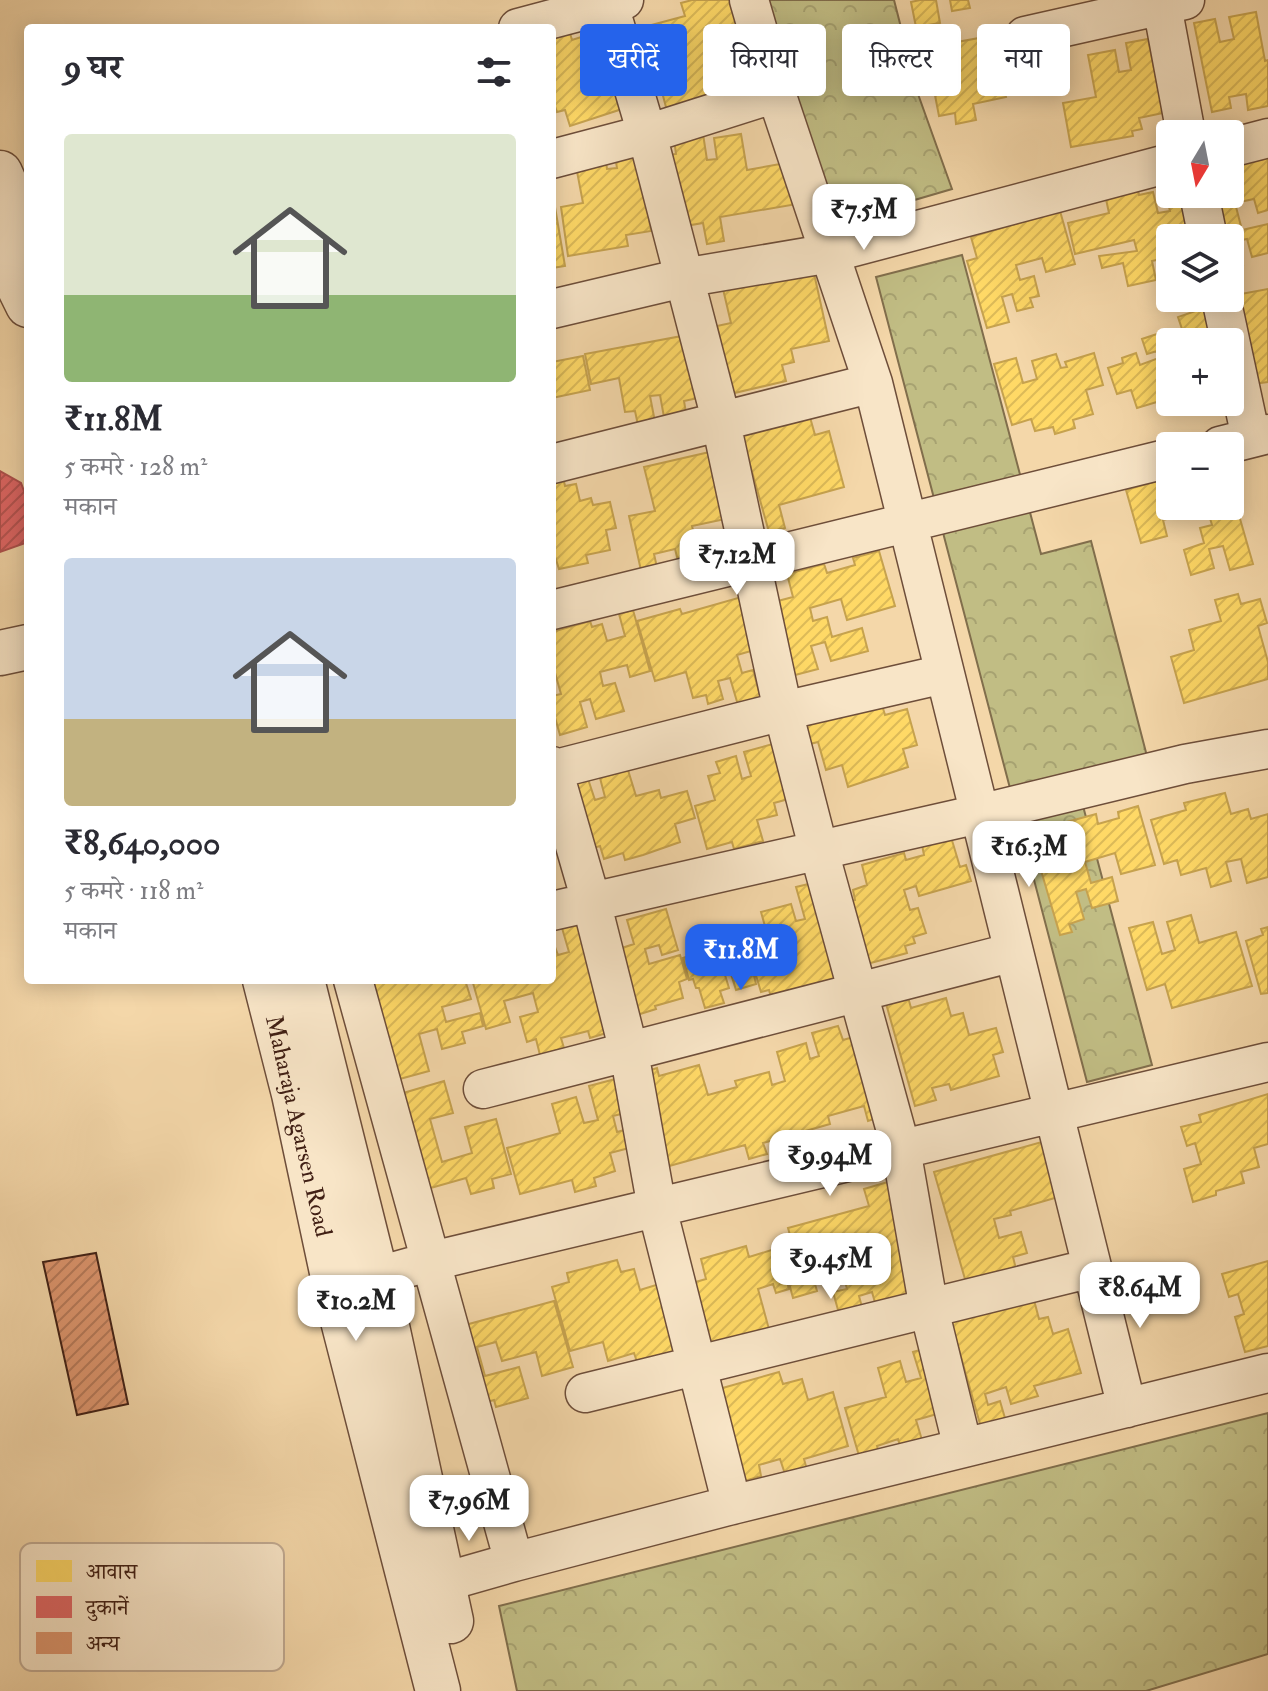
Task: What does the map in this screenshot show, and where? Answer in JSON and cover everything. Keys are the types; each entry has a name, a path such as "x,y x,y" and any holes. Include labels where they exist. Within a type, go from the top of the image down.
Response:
{"street":[{"path":"749,0 756,24"},
{"path":"533,24 617,2 720,424 783,711 901,1149 929,1309 963,1448"},
{"path":"1070,25 1169,2 1184,120"},
{"path":"556,158 647,134 767,96"},
{"path":"777,96 873,383 1127,1408"},
{"path":"1244,144 1268,138"},
{"path":"556,308 683,278 831,253 1156,167"},
{"path":"0,173 24,227"},
{"path":"0,248 24,297"},
{"path":"1223,312 1246,440"},
{"path":"556,463 873,383"},
{"path":"556,609 1156,462"},
{"path":"0,653 24,648"},
{"path":"556,767 944,674"},
{"path":"556,910 1185,764 1268,749"},
{"path":"556,782 591,901 629,1052 657,1208 732,1505"},
{"path":"483,1089 1014,952"},
{"name":"Maharaja Agarsen Road","path":"266,984 294,1094 335,1288 427,1587 468,1691"},
{"name":"Maharaja Agarsen Road","path":"303,984 376,1276 427,1587 438,1691"},
{"path":"354,984 514,1562"},
{"path":"335,1288 432,1261 1268,1062"},
{"path":"585,1393 1092,1268"},
{"path":"427,1587 732,1505 1268,1373"}],"green space":[{"path":"767,0 894,0 900,24 842,24 842,96 919,96 952,189 836,223 797,96 826,96 826,24 774,24"},
{"path":"962,255 1041,554 1091,541 1155,787 1083,806 1152,1065 1087,1082 876,277"},
{"path":"1268,1413 1268,1654 1146,1691 517,1691 499,1606"}],"building: आवास":[{"path":"692,0 740,0 747,24 703,24 703,96 716,96 667,111 663,96 687,96 687,24 655,24 685,16 681,3"},
{"path":"936,0 940,23 915,24 911,2"},
{"path":"950,0 968,0 970,8 952,11"},
{"path":"1256,12 1265,61 1268,60 1268,106 1248,110 1246,94 1229,97 1231,108 1212,112 1194,23 1215,19 1220,42 1234,39 1229,17"},
{"path":"567,23 572,40 580,37 580,96 618,96 622,109 570,126 565,110 557,112 556,27"},
{"path":"977,38 977,96 1006,97 973,104 976,120 956,124 955,113 939,116 935,96 961,96 961,41"},
{"path":"1148,39 1163,113 1139,118 1142,129 1132,131 1133,136 1071,147 1063,103 1096,97 1088,55 1115,50 1119,72 1131,70 1126,43"},
{"path":"703,134 707,160 717,159 714,138 741,134 747,170 797,161 803,203 720,217 724,241 707,244 703,223 674,228 661,156 676,154 674,139"},
{"path":"636,146 651,231 626,235 628,246 568,256 561,207 583,203 576,166 606,162 607,169 617,168 614,150"},
{"path":"1268,158 1268,210 1258,213 1254,199 1244,201 1244,164"},
{"path":"1136,182 1139,195 1153,192 1158,213 1170,211 1169,208 1196,208 1200,224 1156,224 1156,260 1152,261 1156,280 1128,286 1123,263 1102,268 1099,256 1137,251 1134,240 1075,254 1068,223 1109,213 1104,190"},
{"path":"1208,208 1236,208 1240,224 1212,224"},
{"path":"1060,211 1075,264 1046,272 1042,258 1016,265 1020,280 1034,276 1039,296 1030,298 1033,307 1017,311 1012,294 1002,297 1009,322 987,328 967,261 977,258 971,237"},
{"path":"556,213 565,266 556,267"},
{"path":"1268,224 1268,253 1252,257 1247,239 1244,240 1244,230"},
{"path":"813,269 829,341 791,349 794,362 782,365 786,381 726,395 717,326 731,323 723,289"},
{"path":"1268,289 1268,382 1254,384 1244,347 1244,328 1239,328 1234,312 1244,312 1244,293"},
{"path":"1205,312 1210,328 1182,328 1178,317"},
{"path":"1156,334 1156,351 1147,354 1142,339"},
{"path":"682,336 707,396 684,401 686,413 664,417 660,395 650,396 655,422 638,425 635,411 625,412 619,378 591,384 585,354"},
{"path":"1094,353 1103,385 1086,390 1093,414 1073,420 1075,428 1055,434 1053,427 1035,431 1031,419 1012,425 994,364 1016,358 1023,383 1037,379 1032,361 1056,354 1061,368 1067,367 1065,362"},
{"path":"1136,353 1140,365 1156,359 1156,402 1137,408 1131,390 1117,394 1108,368 1123,363 1122,358"},
{"path":"583,356 590,390 556,397 556,361"},
{"path":"806,403 815,435 829,431 844,487 779,505 785,528 769,532 738,422"},
{"path":"714,451 730,518 692,526 699,556 678,561 675,549 654,554 658,572 642,575 629,516 655,511 644,467"},
{"path":"563,477 565,486 576,484 580,501 591,498 593,505 610,502 616,528 606,530 610,550 586,555 588,563 559,569 556,560 556,479"},
{"path":"1156,481 1156,520 1163,520 1167,536 1141,543 1126,490"},
{"path":"1211,520 1240,520 1253,564 1230,570 1223,546 1209,549 1214,568 1191,575 1184,550 1204,543 1200,528 1212,525"},
{"path":"879,551 895,606 847,620 841,599 810,608 813,621 827,617 832,637 862,628 868,651 831,661 825,642 811,646 818,669 795,675 774,602 793,597 787,574 824,564 827,573 855,565 853,558"},
{"path":"752,594 751,651 737,655 742,673 753,670 761,699 738,705 730,678 718,681 723,699 708,704 706,695 693,698 686,672 655,681 637,621 680,609 682,614"},
{"path":"1238,594 1241,604 1260,599 1267,623 1258,626 1268,662 1268,679 1184,703 1171,657 1194,650 1189,630 1221,621 1215,600"},
{"path":"633,610 650,671 630,677 627,665 600,672 603,686 615,683 624,711 596,719 590,699 580,702 587,727 560,735 556,721 556,695 561,694 556,676 556,631 590,621 592,627 602,624 607,641 625,636 619,614"},
{"path":"882,705 885,715 907,709 917,745 903,749 908,767 848,787 842,765 826,770 818,742 810,744 801,711"},
{"path":"787,740 803,795 774,803 777,815 757,820 763,841 734,849 732,842 707,849 695,806 715,800 708,776 720,773 716,762 736,756 742,779 751,776 744,752"},
{"path":"628,770 636,796 659,790 661,798 687,791 695,818 675,824 680,842 643,855 625,860 623,853 604,859 600,846 580,852 566,782 587,776 595,800 605,797 600,778"},
{"path":"1225,793 1231,814 1248,809 1251,819 1268,814 1268,877 1247,883 1241,859 1226,862 1231,881 1211,887 1206,868 1181,875 1177,860 1164,864 1151,820 1186,810 1184,803"},
{"path":"1138,806 1155,865 1121,874 1115,853 1085,862 1091,883 1112,877 1118,901 1092,908 1086,889 1076,892 1084,919 1069,924 1072,932 1060,935 1040,867 1051,864 1046,845 1057,842 1052,826 1096,814 1098,824 1119,818 1118,812"},
{"path":"951,837 960,867 966,865 971,881 919,896 916,886 904,890 910,910 918,908 926,933 913,937 915,943 905,946 907,953 867,964 849,902 855,900 853,890 867,885 862,865 904,853 906,860 924,855 922,845"},
{"path":"821,881 850,983 773,1005 769,990 761,992 754,969 777,962 773,950 784,947 780,933 768,937 761,912 791,904 796,921 805,919 796,887"},
{"path":"666,909 678,950 662,955 659,945 645,949 649,964 680,955 687,979 679,982 683,998 637,1015 619,949 634,944 627,920"},
{"path":"589,914 613,1031 590,1038 588,1031 561,1038 564,1048 540,1055 536,1039 527,1042 520,1017 538,1012 533,993 504,1001 510,1022 486,1029 473,984 556,984 556,950 558,955 569,952 560,921"},
{"path":"1191,915 1199,943 1236,932 1252,986 1172,1008 1165,984 1147,990 1129,928 1153,922 1162,954 1175,950 1167,922"},
{"path":"1268,927 1268,993 1261,994 1246,941 1263,935 1261,929"},
{"path":"752,938 759,965 752,967 756,984 736,990 731,974 725,975 729,988 720,991 724,1003 705,1008 699,988 696,988 693,979 689,980 683,958 706,951 708,958 716,955 718,961 726,958 728,963 740,959 735,943"},
{"path":"359,984 466,984 471,999 442,1007 446,1022 480,1013 483,1026 462,1032 465,1043 442,1049 437,1029 419,1034 429,1071 385,1083"},
{"path":"905,986 911,1008 946,998 951,1016 963,1013 969,1035 996,1028 1003,1052 993,1055 999,1076 951,1090 949,1084 932,1088 936,1100 915,1106 883,993"},
{"path":"838,1026 843,1040 860,1035 883,1116 868,1121 864,1106 828,1116 830,1124 763,1143 767,1154 749,1159 745,1145 662,1168 635,1075 657,1068 659,1076 699,1065 708,1095 737,1087 735,1081 769,1072 772,1085 785,1081 777,1052 806,1043 810,1059 819,1056 812,1033"},
{"path":"623,1077 633,1111 613,1116 617,1132 628,1129 633,1147 610,1153 615,1171 594,1178 596,1186 575,1192 572,1180 520,1194 507,1148 560,1133 552,1104 576,1097 584,1123 598,1120 589,1086"},
{"path":"444,1081 453,1113 430,1119 442,1162 472,1153 465,1127 496,1119 511,1174 492,1179 494,1188 471,1194 466,1178 420,1191 393,1096"},
{"path":"1268,1094 1268,1144 1254,1148 1259,1167 1241,1172 1244,1183 1193,1202 1184,1169 1201,1164 1195,1143 1187,1146 1181,1127 1201,1122 1199,1115"},
{"path":"1049,1140 1065,1195 1010,1211 1011,1215 994,1219 999,1238 1021,1232 1027,1253 1013,1257 1017,1273 967,1286 934,1172"},
{"path":"888,1182 922,1300 878,1313 872,1292 859,1296 863,1311 840,1317 833,1292 847,1289 842,1269 813,1277 817,1291 793,1298 782,1257 795,1253 788,1228 869,1206 864,1189"},
{"path":"746,1246 749,1257 778,1248 789,1289 776,1293 773,1284 758,1289 770,1333 698,1352 692,1283 706,1279 701,1259"},
{"path":"617,1260 621,1272 634,1269 640,1290 669,1281 688,1349 640,1371 634,1353 608,1361 603,1342 570,1351 552,1287 569,1282 567,1273"},
{"path":"1268,1261 1268,1346 1245,1352 1235,1317 1244,1314 1238,1294 1229,1297 1222,1274"},
{"path":"1034,1300 1039,1319 1048,1317 1053,1334 1068,1329 1081,1373 1034,1386 1038,1396 1011,1404 1006,1387 985,1394 988,1405 1000,1401 1009,1432 984,1438 948,1311"},
{"path":"554,1301 573,1367 542,1376 536,1352 502,1361 496,1342 477,1347 485,1376 519,1367 528,1398 496,1407 494,1400 476,1405 454,1328"},
{"path":"934,1346 944,1412 916,1420 922,1440 900,1446 898,1439 877,1446 881,1461 862,1466 845,1408 886,1397 878,1368 900,1361 906,1382 921,1378 913,1352"},
{"path":"779,1372 783,1384 802,1379 808,1400 833,1392 848,1446 804,1459 807,1470 786,1477 780,1459 759,1465 761,1476 738,1483 712,1391"}],"building: दुकानें":[{"path":"0,471 21,483 24,491 24,543 0,552"}],"building: अन्य":[{"path":"96,1253 128,1404 77,1415 43,1262"}]}
